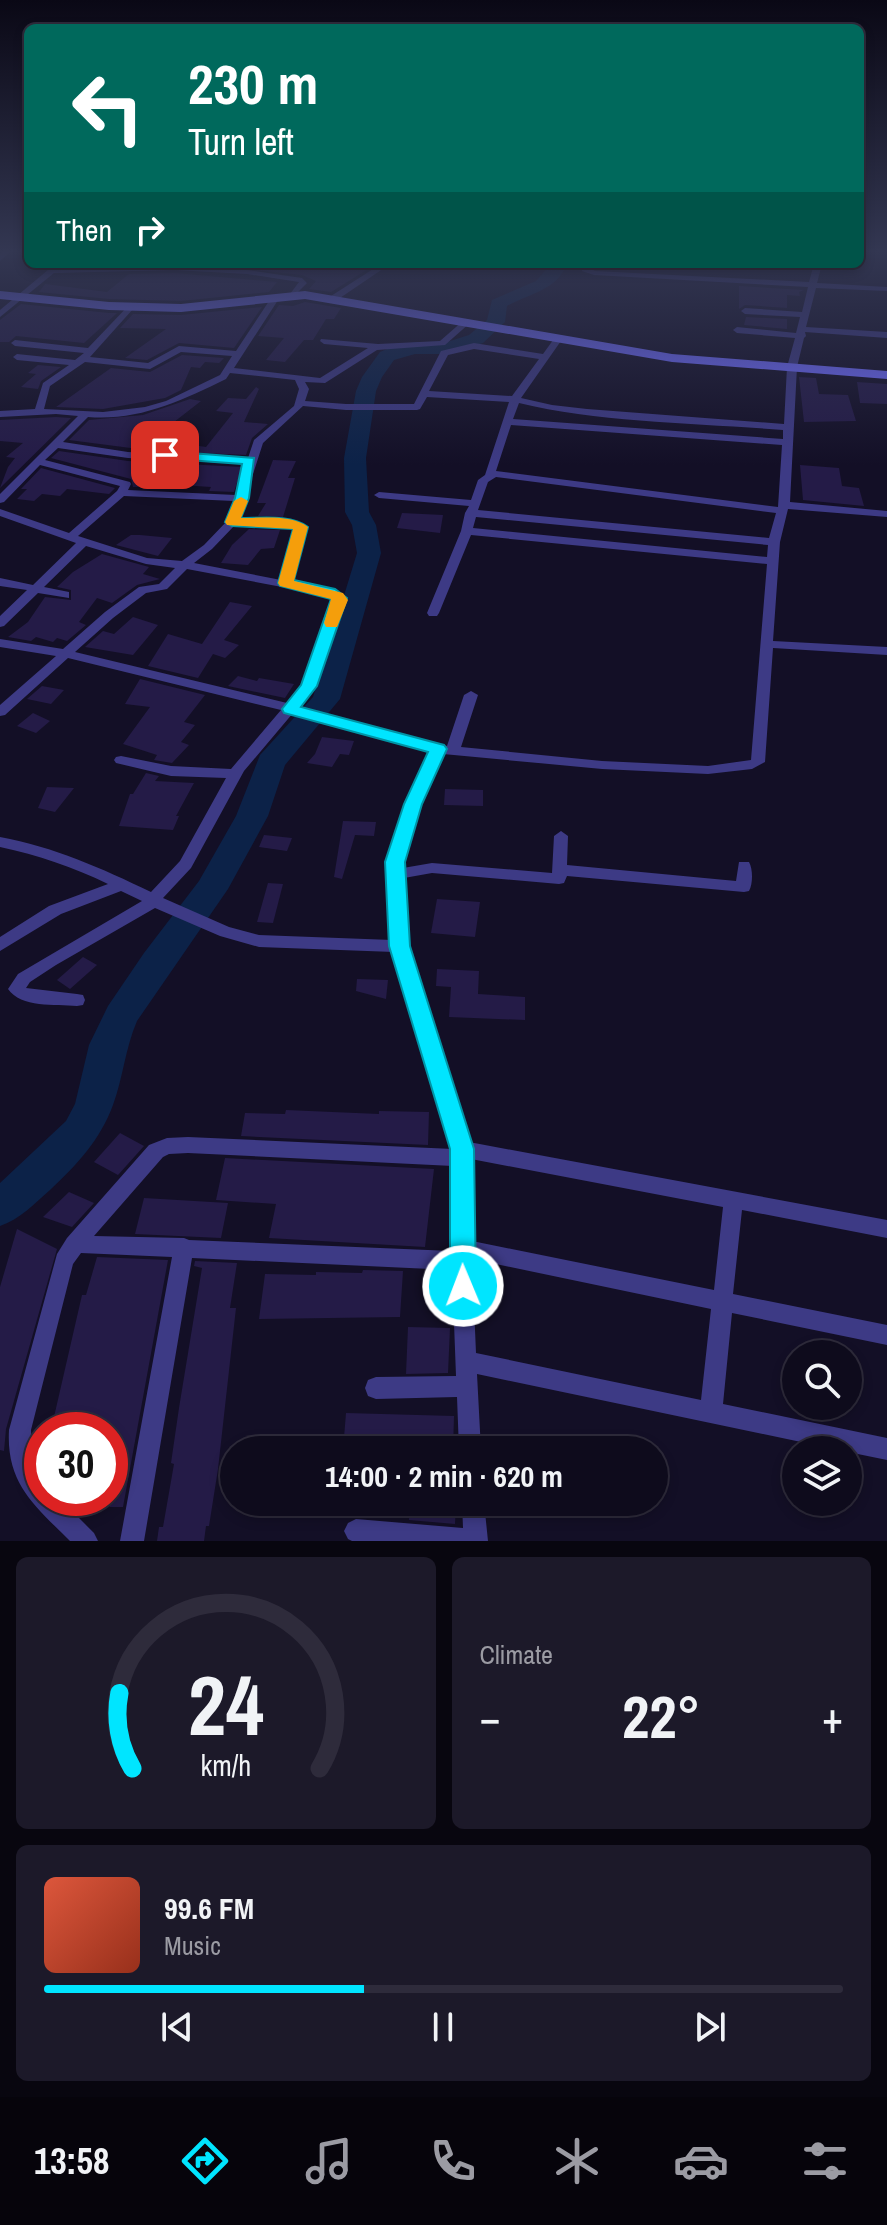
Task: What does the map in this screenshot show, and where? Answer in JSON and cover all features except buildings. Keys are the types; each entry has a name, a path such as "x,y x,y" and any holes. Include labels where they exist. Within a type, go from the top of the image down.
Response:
{"street":[{"path":"39,411 46,385 80,361 117,322"},
{"path":"0,414 39,411 120,414 161,406 215,384 230,370 260,322"},
{"path":"465,322 672,358 887,375"},
{"path":"0,643 63,653 445,750 511,759 708,770 752,765 758,762 774,542 784,508 792,367 804,322"},
{"path":"324,341 380,346 442,343 471,323"},
{"path":"737,330 887,335"},
{"path":"490,475 515,399 559,338"},
{"path":"15,343 91,351"},
{"path":"230,370 299,380 327,380 345,364 380,346"},
{"path":"425,394 441,358 450,350 474,346 543,357"},
{"path":"17,357 150,366 179,349 239,354"},
{"path":"0,712 63,653 143,590 163,587 232,522 242,498 250,461 262,437 300,403 304,389 299,380"},
{"path":"300,403 346,407 417,407 420,395 425,394 515,399 575,411 788,427"},
{"path":"0,500 84,415"},
{"path":"508,422 787,442"},
{"path":"54,444 128,455 250,461"},
{"path":"40,462 125,483 121,493 71,537"},
{"path":"433,613 463,547 471,508 483,480 490,475 784,508 887,514"},
{"path":"121,493 242,498"},
{"path":"379,495 774,542"},
{"path":"0,512 146,561 286,583 330,592 340,600 309,686 294,710 235,774 186,864 152,902 50,961 24,978 16,989 24,995 77,1000"},
{"path":"232,522 293,524 300,527 286,583"},
{"path":"467,531 773,561"},
{"path":"0,623 32,588 84,542"},
{"path":"0,582 65,595"},
{"path":"765,644 887,651"},
{"path":"469,1436 462,1255 462,1154 400,946 395,862 413,804 445,750 471,695"},
{"path":"121,760 171,771 235,774"},
{"path":"396,874 432,868 559,879 561,836"},
{"path":"0,842 48,852 170,910 259,941 400,946"},
{"path":"560,870 744,895 744,866"},
{"path":"0,945 55,910 121,885"},
{"path":"25,1412 64,1260 74,1244 148,1159 167,1146 462,1154 887,1229"},
{"path":"711,1411 733,1201"},
{"path":"74,1244 462,1255 887,1335"},
{"path":"132,1541 184,1247"},
{"path":"465,1361 887,1449"},
{"path":"376,1388 466,1386"},
{"path":"24,1415 18,1450 24,1475"},
{"path":"60,1516 86,1541"},
{"path":"356,1531 475,1541 474,1516"}],"waterway":[{"path":"0,1208 54,1161 80,1133 94,1104 108,1045 121,1016 156,962 211,889 252,816 271,762 326,699 369,553 364,525 357,512 355,458 366,391 372,377 387,356 415,348 449,348 476,339 496,322"}],"slow traffic":[{"path":"241,501 232,522 293,524 300,527 286,583 337,596 340,600 331,623"}],"route":[{"path":"165,455 250,461 242,498 232,522 293,524 300,527 286,583 330,592 340,600 309,686 290,709 438,749 413,804 395,862 400,946 462,1149 463,1286"}]}
